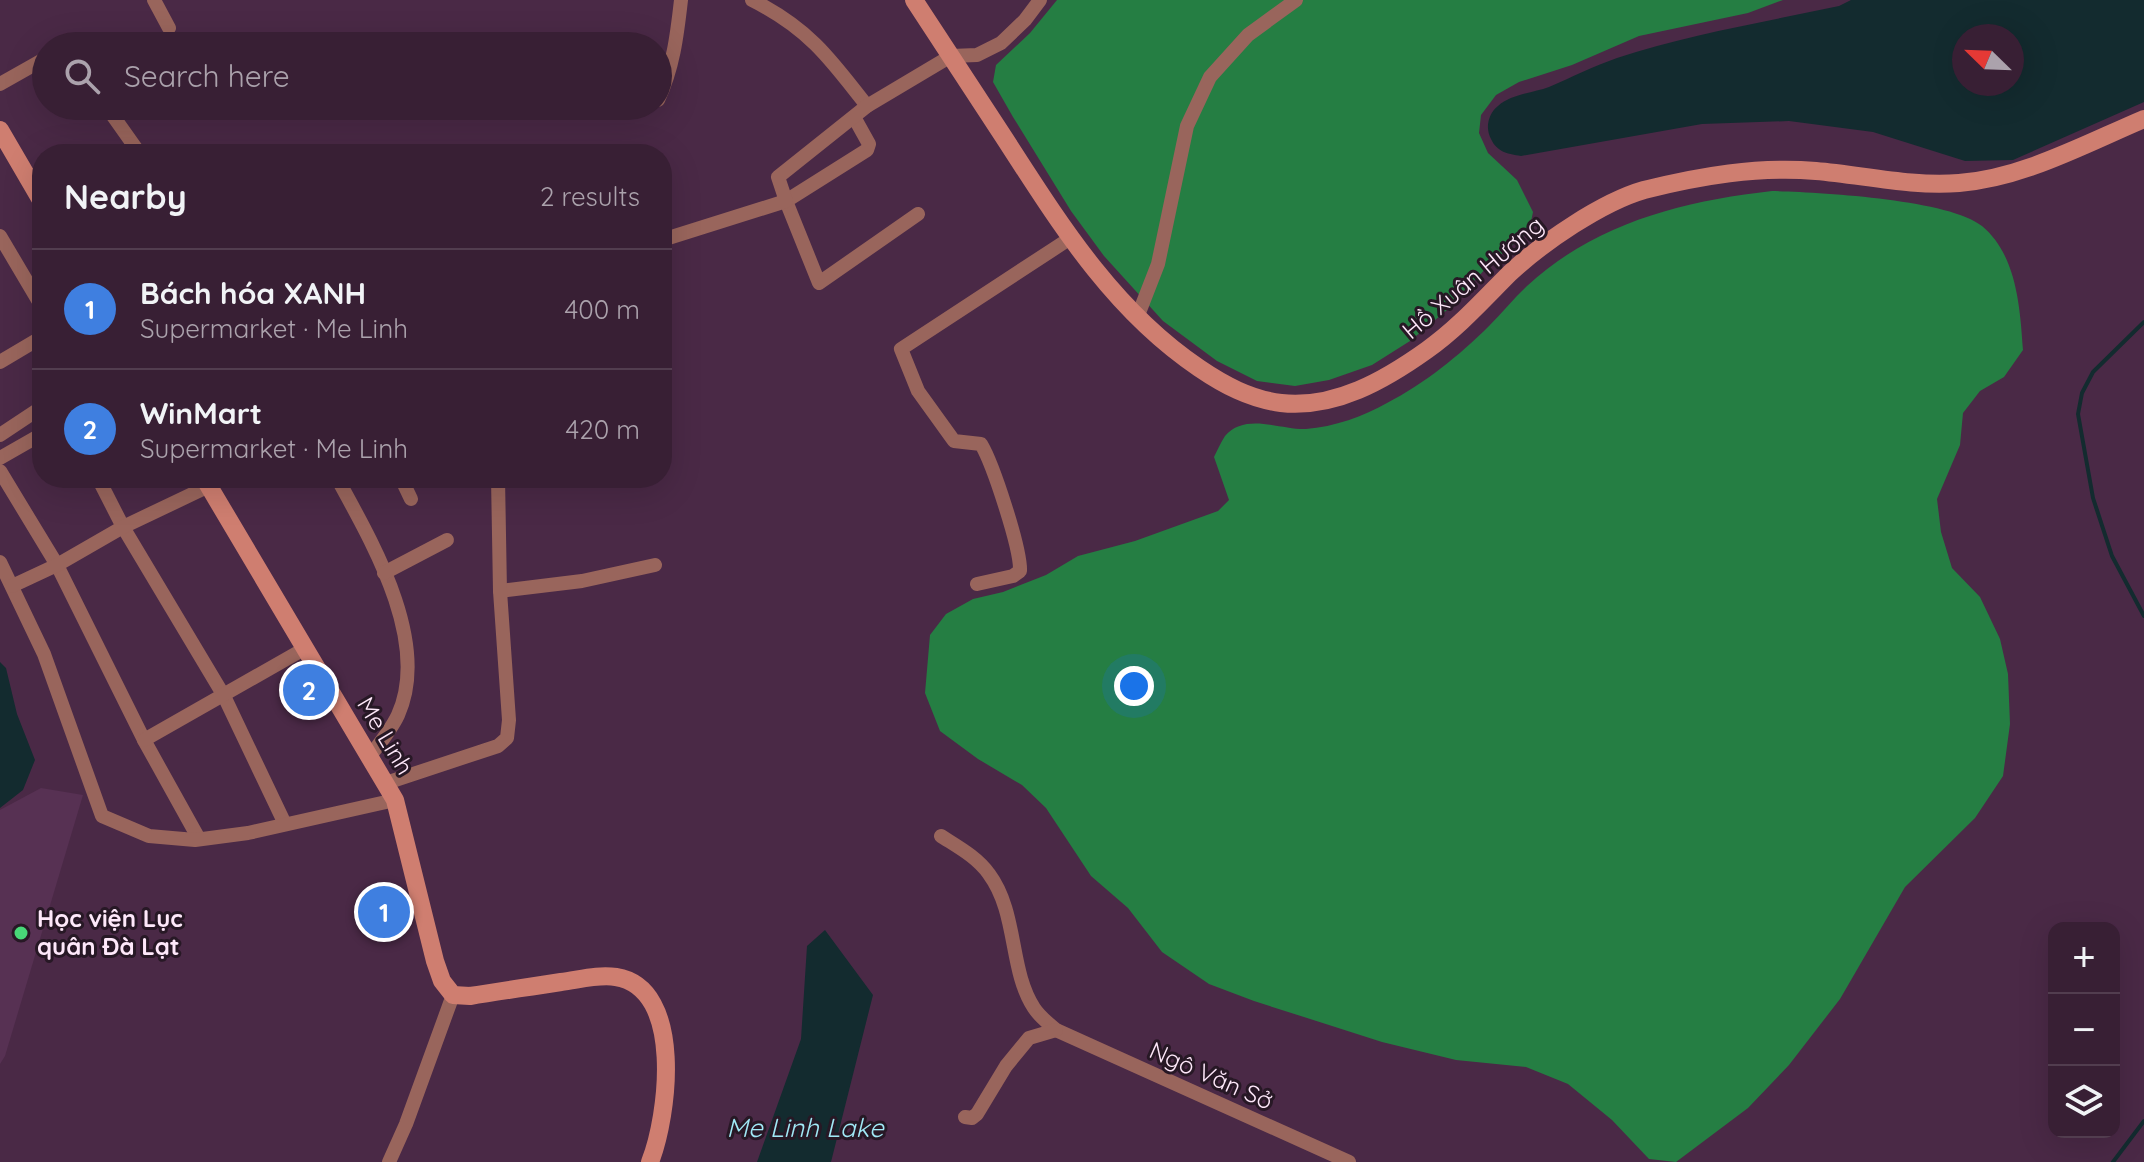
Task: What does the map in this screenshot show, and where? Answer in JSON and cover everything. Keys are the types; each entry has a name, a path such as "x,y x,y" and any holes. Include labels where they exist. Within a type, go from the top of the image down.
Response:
{"main road":[{"name":"Hồ Xuân Hương","path":"914,0 1069,239 1103,282 1137,318 1183,357 1218,381 1248,396 1283,403 1316,402 1354,392 1401,369 1451,333 1514,270 1586,216 1640,191 1730,172 1811,171 1922,183 1958,183 1995,178 2144,119"},
{"path":"0,130 5,151 32,188"},
{"name":"Me Linh","path":"210,488 395,800 435,961 442,981 453,995"},
{"path":"453,995 470,996 596,977 617,977 640,990 660,1023 665,1045 663,1116 650,1162"}],"street":[{"path":"154,0 169,28"},
{"path":"672,63 681,0"},
{"path":"752,0 779,14 816,43 867,106"},
{"path":"918,214 819,283 778,177 867,106 951,56 977,55 1001,43 1040,0"},
{"path":"1137,318 1158,264 1187,126 1210,77 1248,35 1296,0"},
{"path":"0,84 32,66"},
{"path":"672,237 786,201 867,150 869,144 854,117"},
{"path":"116,120 133,144"},
{"path":"0,236 32,290"},
{"path":"977,584 1013,576 1020,571 1019,556 996,479 981,444 954,441 918,391 901,349 1069,239"},
{"path":"0,362 32,343"},
{"path":"0,435 32,414"},
{"path":"0,458 32,440"},
{"path":"0,471 57,565 144,740 199,839"},
{"path":"103,488 224,696 285,824"},
{"path":"12,586 57,565 195,488"},
{"path":"342,488 384,573 404,628 408,670 399,714 370,756"},
{"path":"406,488 411,499"},
{"path":"386,783 504,743 509,720 500,591 498,488"},
{"path":"384,573 447,540"},
{"path":"0,562 44,654 102,816 149,836 199,839 248,833 395,800"},
{"path":"500,591 582,581 655,565"},
{"path":"144,740 304,649"},
{"name":"Ngô Văn Sở","path":"941,836 972,856 992,877 1004,902 1026,992 1034,1008 1056,1030 1349,1162"},
{"path":"389,1162 453,995"},
{"path":"965,1117 972,1118 977,1114 1006,1066 1029,1038 1056,1030"}],"shaded area":[{"name":"Học viện Lục quân Đà Lạt","path":"41,788 83,795 5,1056 0,1064 0,810"}],"green space":[{"path":"1057,0 1783,0 1748,13 1639,36 1572,65 1519,82 1496,95 1481,115 1479,133 1488,153 1517,180 1533,212 1529,231 1410,341 1372,365 1329,380 1295,386 1257,381 1217,361 1163,321 1104,256 1071,211 1013,117 993,82 996,65 1030,33"},
{"path":"1772,191 1882,199 1942,209 1982,226 1994,238 2010,267 2018,300 2023,350 2004,377 1980,391 1963,413 1960,445 1937,499 1941,532 1952,568 1980,597 2000,639 2008,674 2010,724 2003,776 1975,818 1905,887 1840,999 1789,1065 1748,1108 1676,1162 1649,1159 1612,1120 1568,1084 1526,1067 1456,1060 1382,1042 1209,984 1162,952 1128,908 1091,876 1046,808 1022,785 978,759 940,731 925,693 930,635 946,614 973,599 1003,592 1046,575 1078,556 1135,541 1218,511 1229,500 1214,457 1225,436 1233,429 1253,424 1317,428 1378,408 1441,368 1478,337 1527,286 1581,246 1611,231 1673,209"}],"water":[{"path":"1851,0 2144,0 2144,102 2013,160 1965,161 1873,132 1789,121 1702,124 1521,156 1500,150 1489,135 1490,117 1503,102 1549,87 1608,61 1699,35 1839,6"},
{"path":"0,662 6,668 17,714 35,760 23,790 0,808"},
{"name":"Me Linh Lake","path":"825,930 873,995 831,1162 757,1162 801,1039 807,946"}],"waterway":[{"path":"2144,322 2093,372 2082,393 2078,414 2093,498 2112,556 2144,616"},
{"path":"2113,1162 2144,1121"}],"place":[{"name":"WinMart","path":"309,690"},
{"name":"Bách hóa XANH","path":"384,912"},
{"name":"Học viện Lục quân Đà Lạt","path":"21,933"}]}
